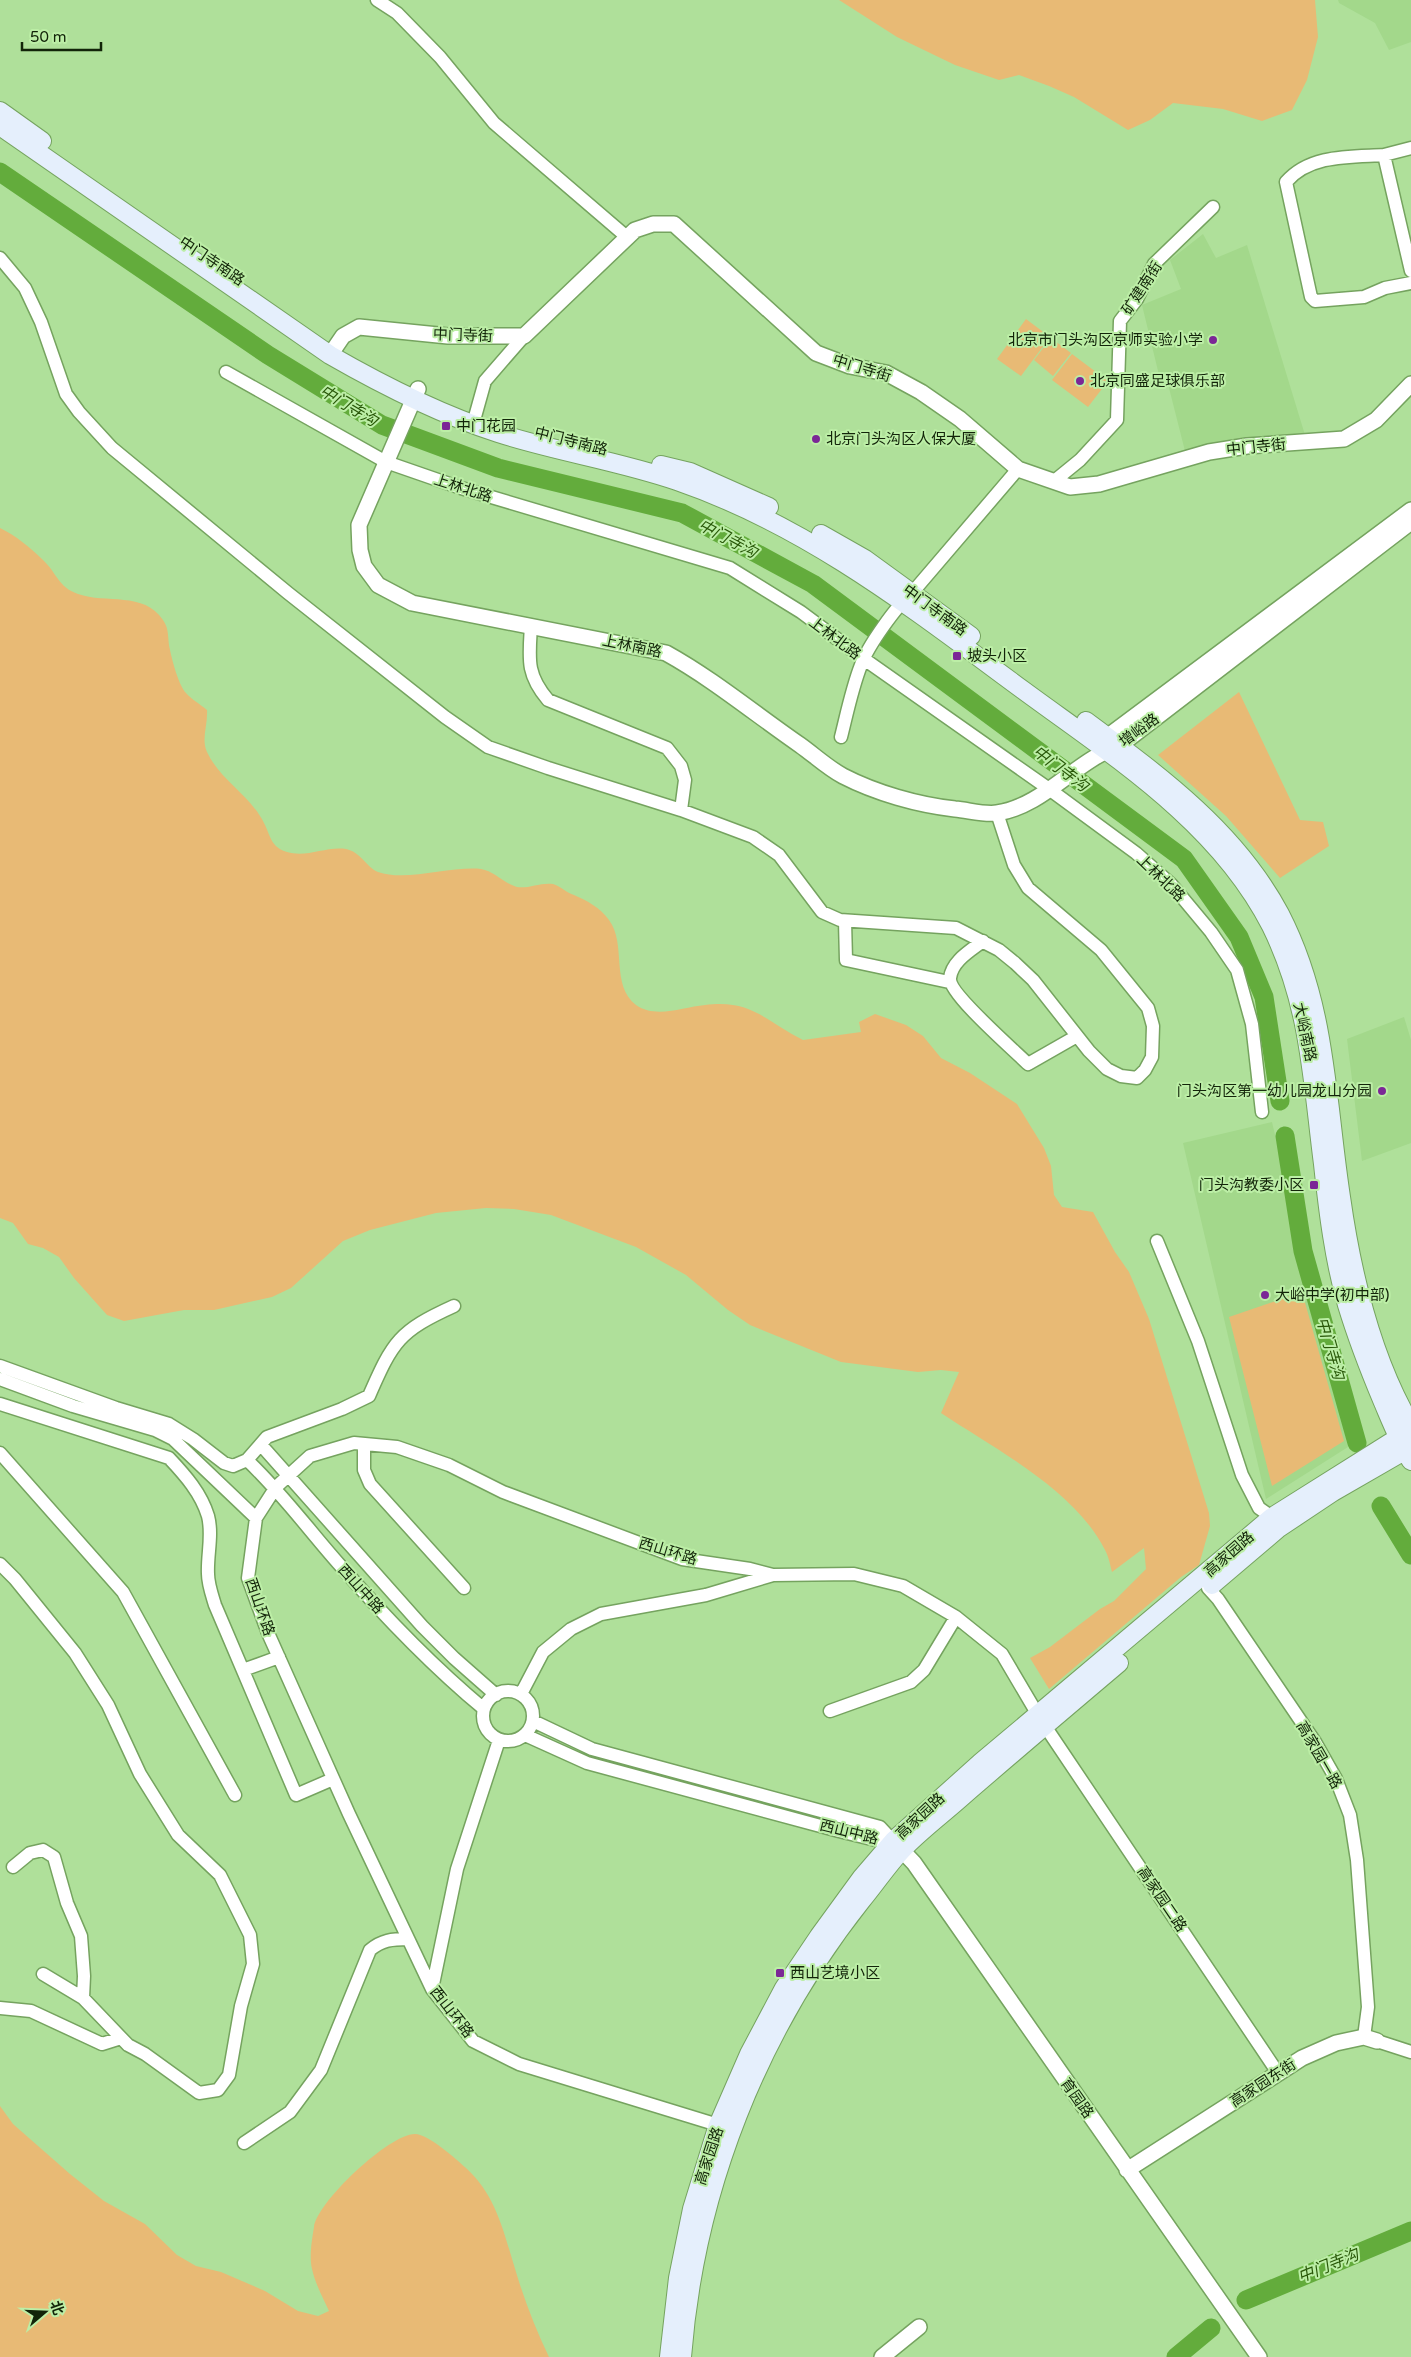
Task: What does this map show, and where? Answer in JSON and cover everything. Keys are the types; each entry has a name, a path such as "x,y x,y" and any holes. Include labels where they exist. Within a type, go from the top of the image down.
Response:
{"main road":[{"name":"中门寺南路","path":"0,110 333,350"},
{"name":"中门寺南路","path":"0,126 333,350 413,401 474,419 570,454 678,482 792,531 907,597 1111,745"},
{"name":"大峪南路","path":"1111,745 1148,767 1189,801 1234,847 1280,914 1307,978 1320,1027 1341,1198 1365,1314 1381,1362 1411,1425"},
{"name":"大峪南路","path":"1111,745 1133,770 1215,845 1254,895 1289,967 1306,1029 1333,1240 1346,1302 1366,1362 1407,1445"},
{"name":"高家园路","path":"1041,1720 1272,1517 1407,1445"},
{"name":"高家园路","path":"669,2357 678,2278 692,2209 718,2125 749,2054 784,1988 824,1928 862,1877 897,1846 980,1763 1041,1720 1208,1588 1278,1528 1407,1445"},
{"name":"高家园路","path":"682,2357 693,2264 730,2129 750,2082 811,1970 897,1846"}],"street":[{"path":"385,2 440,57 494,122 628,238"},
{"path":"1411,148 1384,154 1331,158 1316,162 1293,175 1286,182 1311,297 1315,301 1364,297 1385,288 1411,283"},
{"path":"1384,154 1411,271"},
{"name":"矿建南街","path":"1053,482 1080,460 1117,420 1120,321 1137,298 1154,264 1213,207"},
{"name":"中门寺街","path":"333,350 343,336 359,327 448,336 524,336 635,230 653,224 674,224 816,353 850,366 886,373 921,392 967,424 1018,469 1070,487 1099,484 1210,452 1247,446 1344,439 1376,420 1411,384"},
{"path":"0,258 25,288 40,322 66,394 79,412 112,448 288,593 445,717 488,746 548,768 681,810 753,837 779,855 822,912 845,920 956,928 983,942 998,950 1033,980 1077,1036 1107,1069 1121,1076 1136,1078 1145,1070 1152,1057 1153,1026 1148,1008 1101,950 1028,888 1014,866 997,813 1055,785 1088,764 1111,745"},
{"path":"474,419 485,381 524,336"},
{"name":"上林北路","path":"226,372 386,462 461,488 730,568 800,612 864,659 1055,785 1171,884 1211,932 1237,970 1252,1024 1262,1112"},
{"name":"上林南路","path":"413,401 359,525 360,550 364,566 378,585 412,603 666,652 697,670 738,702 843,776 889,794 934,807 997,813"},
{"path":"841,737 864,659 889,620 1018,469"},
{"name":"增峪路","path":"1111,745 1411,510"},
{"name":"增峪路","path":"1111,745 1411,522"},
{"path":"531,626 528,664 536,686 548,700 667,748 681,766 685,780 681,810"},
{"path":"845,920 846,960 950,982"},
{"path":"983,942 960,959 950,976 950,982 961,999 1028,1064 1077,1036"},
{"path":"1157,1241 1198,1341 1242,1475 1259,1508 1272,1517"},
{"path":"0,1366 116,1408 169,1424 193,1439 224,1463 233,1466 247,1460 262,1446 267,1437 342,1409 369,1396 384,1362 405,1332 425,1319 454,1306"},
{"path":"0,1379 73,1406 155,1430 173,1439 256,1518"},
{"path":"0,1404 169,1458 186,1476 201,1498 208,1518 210,1543 208,1576 215,1605 296,1795 333,1779"},
{"name":"西山环路","path":"718,2125 519,2064 473,2041 432,1990 333,1779 279,1657 248,1578 256,1518 276,1487 310,1456 354,1443 397,1447 449,1465 503,1492 682,1559 750,1569 773,1575 854,1574 903,1586 956,1616 1002,1654 1041,1720"},
{"path":"364,1444 364,1470 370,1484 464,1588"},
{"name":"西山中路","path":"262,1446 422,1626 454,1658 496,1695"},
{"path":"0,1453 123,1592 235,1795"},
{"name":"西山中路","path":"247,1460 276,1487 338,1563 412,1644 450,1681 484,1709"},
{"path":"0,1564 15,1579 75,1653 108,1705 140,1774 178,1835 220,1875 250,1934 253,1964 241,2006 229,2075 218,2090 199,2093 120,2038 83,1998 43,1974"},
{"path":"520,1694 543,1652 571,1628 601,1614 706,1595 773,1575"},
{"name":"高家园一路","path":"1208,1588 1218,1599 1315,1742 1336,1779 1350,1815 1356,1860 1371,2039"},
{"path":"830,1711 911,1682 924,1670 956,1616"},
{"path":"243,1670 279,1657"},
{"path":"506,1691 520,1694 530,1704 533,1721 525,1735 515,1740 499,1740 488,1731 483,1717 484,1709 487,1703 496,1695 506,1691"},
{"name":"高家园二路","path":"1041,1720 1278,2073"},
{"name":"西山中路","path":"533,1721 592,1749 880,1827 897,1846"},
{"name":"西山中路","path":"525,1735 587,1763 897,1846"},
{"path":"432,1990 457,1870 499,1740"},
{"name":"育园路","path":"897,1846 914,1863 1258,2357"},
{"path":"14,1867 30,1852 42,1850 54,1857 67,1903 81,1936 84,1976 83,1998"},
{"path":"244,2143 290,2112 321,2070 370,1950 378,1943 388,1939 408,1939"},
{"path":"0,2008 30,2011 102,2044 120,2038"},
{"path":"1371,2039 1411,2052"},
{"name":"高家园东街","path":"1127,2170 1302,2058 1336,2043 1371,2039"},
{"path":"882,2357 919,2327"}],"shaded area":[{"path":"839,0 1315,0 1318,37 1307,80 1292,110 1262,121 1223,109 1173,103 1150,120 1128,130 1074,97 1049,86 1019,75 999,80 955,65 897,37"},
{"path":"1338,0 1411,0 1411,42 1389,50 1375,23 1339,3"},
{"name":"北京市门头沟区京师实验小学","path":"1203,234 1216,258 1247,245 1305,435 1185,451 1168,384 1159,375 1142,305 1181,289 1170,260"},
{"path":"1026,319 1050,337 1021,376 997,359"},
{"path":"1051,338 1071,353 1053,376 1034,360"},
{"name":"北京同盛足球俱乐部","path":"1072,354 1108,381 1088,407 1052,380"},
{"path":"0,528 17,538 33,551 48,565 62,584 71,591 89,597 124,600 146,605 163,620 168,631 172,660 183,690 207,710 205,747 207,752 219,771 258,813 272,841 282,850 302,854 331,849 346,849 356,853 374,870 389,875 415,875 481,869 517,887 553,884 593,905 602,911 609,920 617,941 623,987 628,997 636,1005 644,1009 661,1012 705,1005 735,1005 757,1013 803,1040 861,1032 859,1022 875,1014 906,1025 923,1036 941,1058 970,1073 1017,1104 1044,1148 1051,1166 1054,1195 1062,1207 1093,1212 1115,1252 1129,1272 1149,1319 1209,1513 1210,1526 1199,1565 1181,1577 1049,1689 1030,1658 1050,1647 1100,1609 1114,1601 1146,1569 1144,1548 1112,1572 1105,1550 1092,1528 1074,1508 1032,1472 941,1413 959,1372 941,1370 918,1372 841,1362 750,1325 728,1310 686,1275 636,1247 551,1215 514,1209 486,1208 436,1213 370,1230 343,1241 291,1288 272,1297 214,1310 184,1310 124,1321 107,1315 74,1278 59,1257 43,1248 28,1244 13,1223 0,1218"},
{"path":"1239,692 1300,820 1323,822 1329,846 1280,878 1226,816 1158,755"},
{"name":"门头沟区第一幼儿园龙山分园","path":"1404,1017 1411,1040 1411,1143 1362,1161 1347,1039"},
{"name":"大峪中学(初中部)","path":"1272,1122 1348,1447 1266,1499 1183,1143"},
{"path":"1302,1292 1344,1441 1272,1486 1229,1317"},
{"path":"0,2106 13,2124 70,2174 104,2201 145,2224 177,2255 196,2266 221,2272 265,2291 298,2311 318,2316 329,2311 317,2285 311,2264 312,2237 318,2216 341,2186 357,2170 390,2144 405,2136 416,2134 428,2138 456,2159 477,2179 492,2203 503,2230 527,2305 549,2357 0,2357"}],"waterway":[{"name":"中门寺沟","path":"0,172 268,355 382,425 498,468 682,513 813,584 1184,859 1239,937 1264,997 1280,1101"},
{"name":"中门寺沟","path":"1285,1136 1303,1251 1357,1443"},
{"name":"中门寺沟","path":"1381,1506 1411,1555"},
{"name":"中门寺沟","path":"1246,2300 1411,2231"},
{"name":"中门寺沟","path":"1176,2357 1211,2328"}],"place":[{"name":"北京市门头沟区京师实验小学","path":"1213,340"},
{"name":"北京同盛足球俱乐部","path":"1080,381"},
{"name":"中门花园","path":"446,426"},
{"name":"北京门头沟区人保大厦","path":"816,439"},
{"name":"坡头小区","path":"957,656"},
{"name":"门头沟区第一幼儿园龙山分园","path":"1382,1091"},
{"name":"门头沟教委小区","path":"1314,1185"},
{"name":"大峪中学(初中部)","path":"1265,1295"},
{"name":"西山艺境小区","path":"780,1973"}]}
